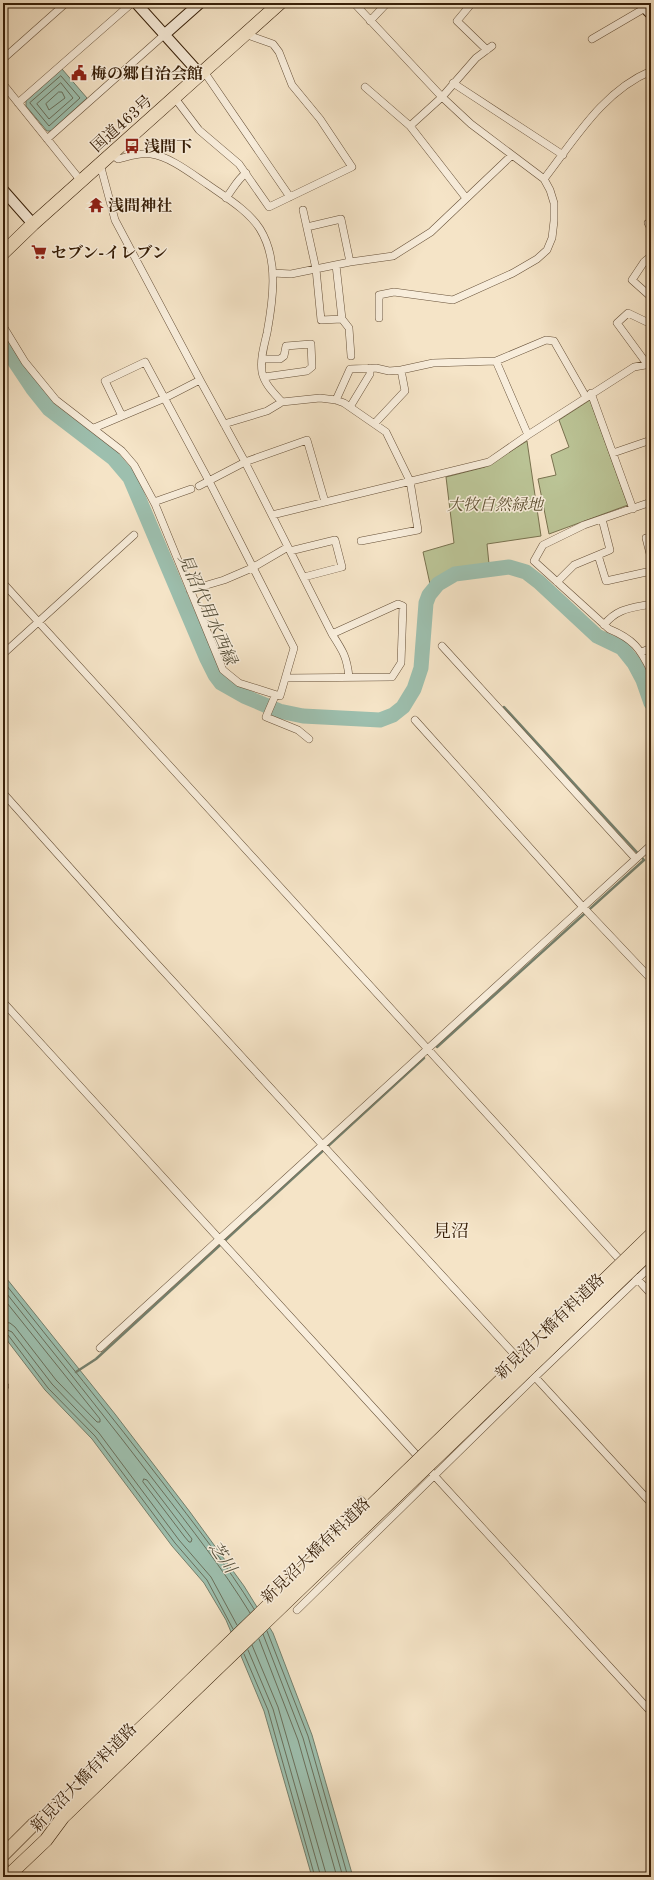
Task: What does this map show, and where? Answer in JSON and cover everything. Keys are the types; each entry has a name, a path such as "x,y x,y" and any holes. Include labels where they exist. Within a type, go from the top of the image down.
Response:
{"highway":[{"name":"国道463号","path":"3,253 33,224 280,3"},
{"name":"新見沼大橋有料道路","path":"3,1855 33,1825 56,1808 151,1718 651,1235"},
{"name":"新見沼大橋有料道路","path":"7,1877 46,1840 63,1817 651,1251"}],"street":[{"path":"3,58 66,3"},
{"path":"18,103 132,3"},
{"path":"136,3 200,74 207,76 290,197"},
{"path":"47,139 200,3"},
{"path":"354,3 442,97 471,124 544,179 550,190 554,203 552,238 547,250 537,259 513,273 454,300 394,292 379,295 379,318"},
{"path":"370,21 387,3"},
{"path":"410,126 442,97 476,58 490,48 457,21 472,3"},
{"path":"592,39 645,8"},
{"path":"174,97 199,130 239,164 269,207 352,167 320,119 292,85 279,52 273,44 245,34"},
{"path":"544,179 592,117 608,100 622,88 651,71"},
{"path":"454,83 563,155"},
{"path":"365,87 410,126 466,198"},
{"path":"4,88 18,103 81,181"},
{"path":"111,154 118,159 150,154 170,161 191,173 226,198 250,217 260,229 266,240 273,273 272,308 262,359 264,377 268,386 282,402"},
{"path":"273,273 291,274 350,262 393,256 431,232 512,155"},
{"path":"100,164 115,220 245,462 332,634 347,660 348,677"},
{"path":"226,198 235,186 238,179 246,173"},
{"path":"4,192 33,224"},
{"path":"303,210 316,269 321,320 342,318"},
{"path":"307,227 341,219 350,262"},
{"path":"651,222 648,224 651,229"},
{"path":"651,256 644,262 632,280 651,296"},
{"path":"336,265 342,318 349,328 352,356"},
{"path":"272,515 489,462 589,395 634,367 649,364 616,322 628,313 651,324"},
{"path":"3,326 25,362 56,400 122,451 134,465 154,502 223,670 239,683 274,698 280,696 294,648 209,481 145,362 105,381 122,416"},
{"path":"336,400 350,369 370,368 389,371 433,363 496,361 546,340 554,341 589,395 613,453 633,509"},
{"path":"262,359 280,358 284,356 286,346 312,344 312,367 307,371 264,377"},
{"path":"496,361 528,435"},
{"path":"350,406 370,374 370,368"},
{"path":"375,423 405,391 401,370"},
{"path":"94,428 165,398 200,380"},
{"path":"224,424 267,411 282,402 320,398 336,400 350,406 386,432 410,481 418,530 360,541"},
{"path":"199,486 245,462 307,440 325,502"},
{"path":"613,453 651,440"},
{"path":"154,502 191,489"},
{"path":"651,502 584,525 543,545 534,561 604,625 624,636 642,652 651,671"},
{"path":"557,582 574,565 610,550 602,519"},
{"path":"3,654 134,536"},
{"path":"651,537 646,538 651,558"},
{"path":"190,590 224,580 252,568 289,549 335,540 342,568 304,577"},
{"path":"598,555 606,581 651,571"},
{"path":"3,583 651,1294"},
{"path":"286,678 392,677 401,663 403,606 398,604 332,634"},
{"path":"604,625 611,616 617,612 651,604"},
{"path":"442,646 636,858"},
{"path":"642,652 651,648"},
{"path":"274,698 266,717 298,730 309,739"},
{"path":"415,720 582,906 651,980"},
{"path":"3,793 114,917 651,1503"},
{"path":"100,1348 324,1145 582,906 651,845"},
{"path":"3,1002 651,1712"},
{"path":"297,1610 434,1474 651,1266"},
{"path":"3,1383 5,1386 3,1391"},
{"path":"361,1500 383,1525"},
{"path":"3,1859 7,1877"}],"green space":[{"path":"590,400 628,505 549,534 538,479 556,475 551,455 569,447 559,420"},
{"name":"大牧自然緑地","path":"527,441 541,536 487,544 489,564 458,569 430,584 423,552 454,543 446,477 485,467"}],"water":[{"path":"62,69 87,98 51,131 47,131 26,106 26,101"},
{"path":"3,1274 115,1414 190,1512 244,1586 273,1633 312,1735 353,1877 312,1877 264,1711 226,1620 204,1583 172,1546 92,1439 45,1390 3,1335"}],"waterway":[{"name":"見沼代用水西縁","path":"3,344 33,389 49,409 113,458 130,478 215,675 221,683 244,696 279,711 303,716 380,720 393,715 403,707 414,689 421,668 426,603 429,595 438,584 455,574 509,567 526,572 539,582 597,636 622,648 634,663 643,680 651,703"},
{"path":"437,1047 644,860 504,707"},
{"path":"76,1372 96,1359 424,1058"}],"place":[{"name":"梅の郷自治会館","path":"79,73"},
{"name":"浅間下","path":"132,146"},
{"name":"浅間神社","path":"96,205"},
{"name":"セブン-イレブン","path":"39,252"}],"district":[{"name":"見沼","path":"451,1231"}],"water label":[{"name":"芝川","path":"223,1557"}]}
